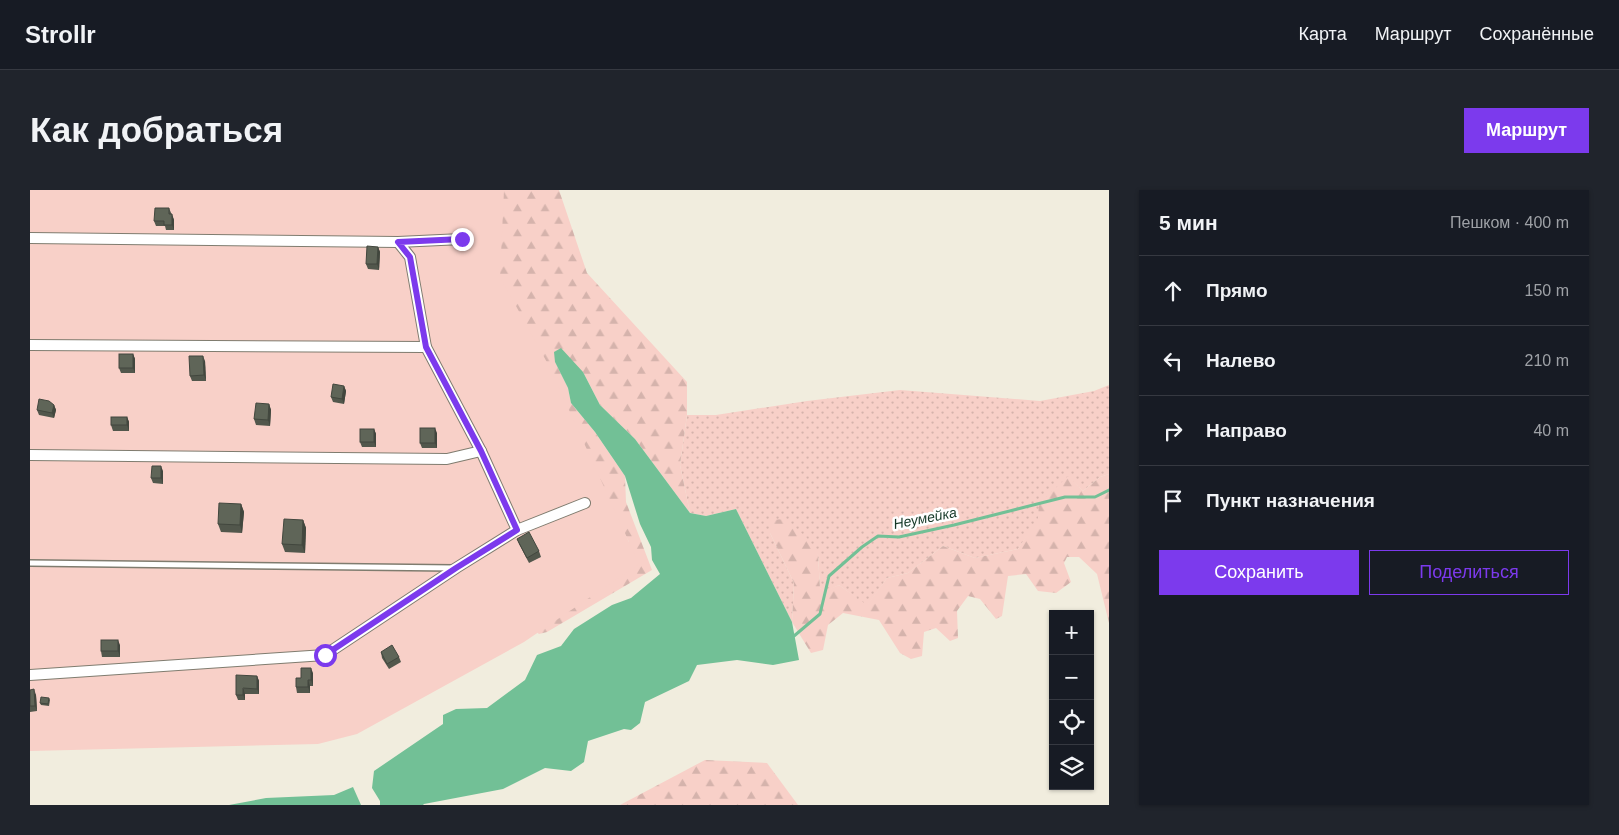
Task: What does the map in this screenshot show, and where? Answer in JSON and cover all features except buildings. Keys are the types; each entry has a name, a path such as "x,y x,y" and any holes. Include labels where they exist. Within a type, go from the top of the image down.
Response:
{"street":[{"path":"30,238 398,242 462,239"},
{"path":"398,242 410,257 426,347 481,451 517,530"},
{"path":"30,345 426,347"},
{"path":"30,456 447,459 481,451"},
{"path":"30,675 325,655 517,530 585,503"}],"lane":[{"path":"30,563 456,568"}],"green space":[{"path":"30,190 504,190 500,277 549,366 639,564 524,642 357,734 318,744 30,751"},
{"path":"492,190 559,190 587,273 687,382 687,415 680,465 690,513 635,439 600,405 583,372 555,362 568,388 571,403 595,432 625,476 626,502 652,570 547,632 539,634 532,628 626,560 629,542 487,269"},
{"path":"1109,385 1109,474 1100,477 1083,491 1068,477 1018,549 975,558 943,546 908,573 887,578 867,606 839,585 825,592 820,588 818,555 770,533 794,583 792,622 736,509 706,516 690,513 680,465 687,415 716,415 807,401 900,390 1040,401 1094,391"},
{"path":"1109,474 1109,623 1097,574 1079,557 1067,557 1064,563 1071,582 1056,593 1038,591 1026,574 1008,576 1002,616 996,619 980,599 968,596 957,611 958,638 950,641 936,628 924,632 922,656 911,659 900,653 879,620 843,613 828,625 823,650 811,653 792,622 794,583 770,533 771,520 785,519 807,538 818,555 820,588 825,591 839,585 867,605 887,578 908,573 943,546 975,558 1018,549 1038,518 1039,504 1068,476 1083,491 1100,477"},
{"path":"705,760 767,763 798,805 620,805"}],"shaded area":[{"path":"561,348 583,372 600,405 635,439 690,513 706,516 736,509 792,622 799,660 773,665 737,660 697,665 689,681 645,702 640,723 631,730 624,729 588,741 584,762 571,771 545,768 503,789 423,805 380,805 380,801 372,788 374,771 443,724 443,715 456,709 487,708 525,680 537,655 561,646 574,629 612,605 631,598 660,574 652,560 651,547 640,524 625,476 595,432 571,403 568,388 555,362 554,352"},
{"path":"353,787 361,805 229,805 266,798 334,795"}],"waterway":[{"name":"Неумейка","path":"794,636 820,614 829,576 862,547 878,536 899,537 1065,497 1095,497 1109,490"}],"route":[{"path":"325,655 517,530 481,451 426,347 410,257 398,242 462,239"}]}
